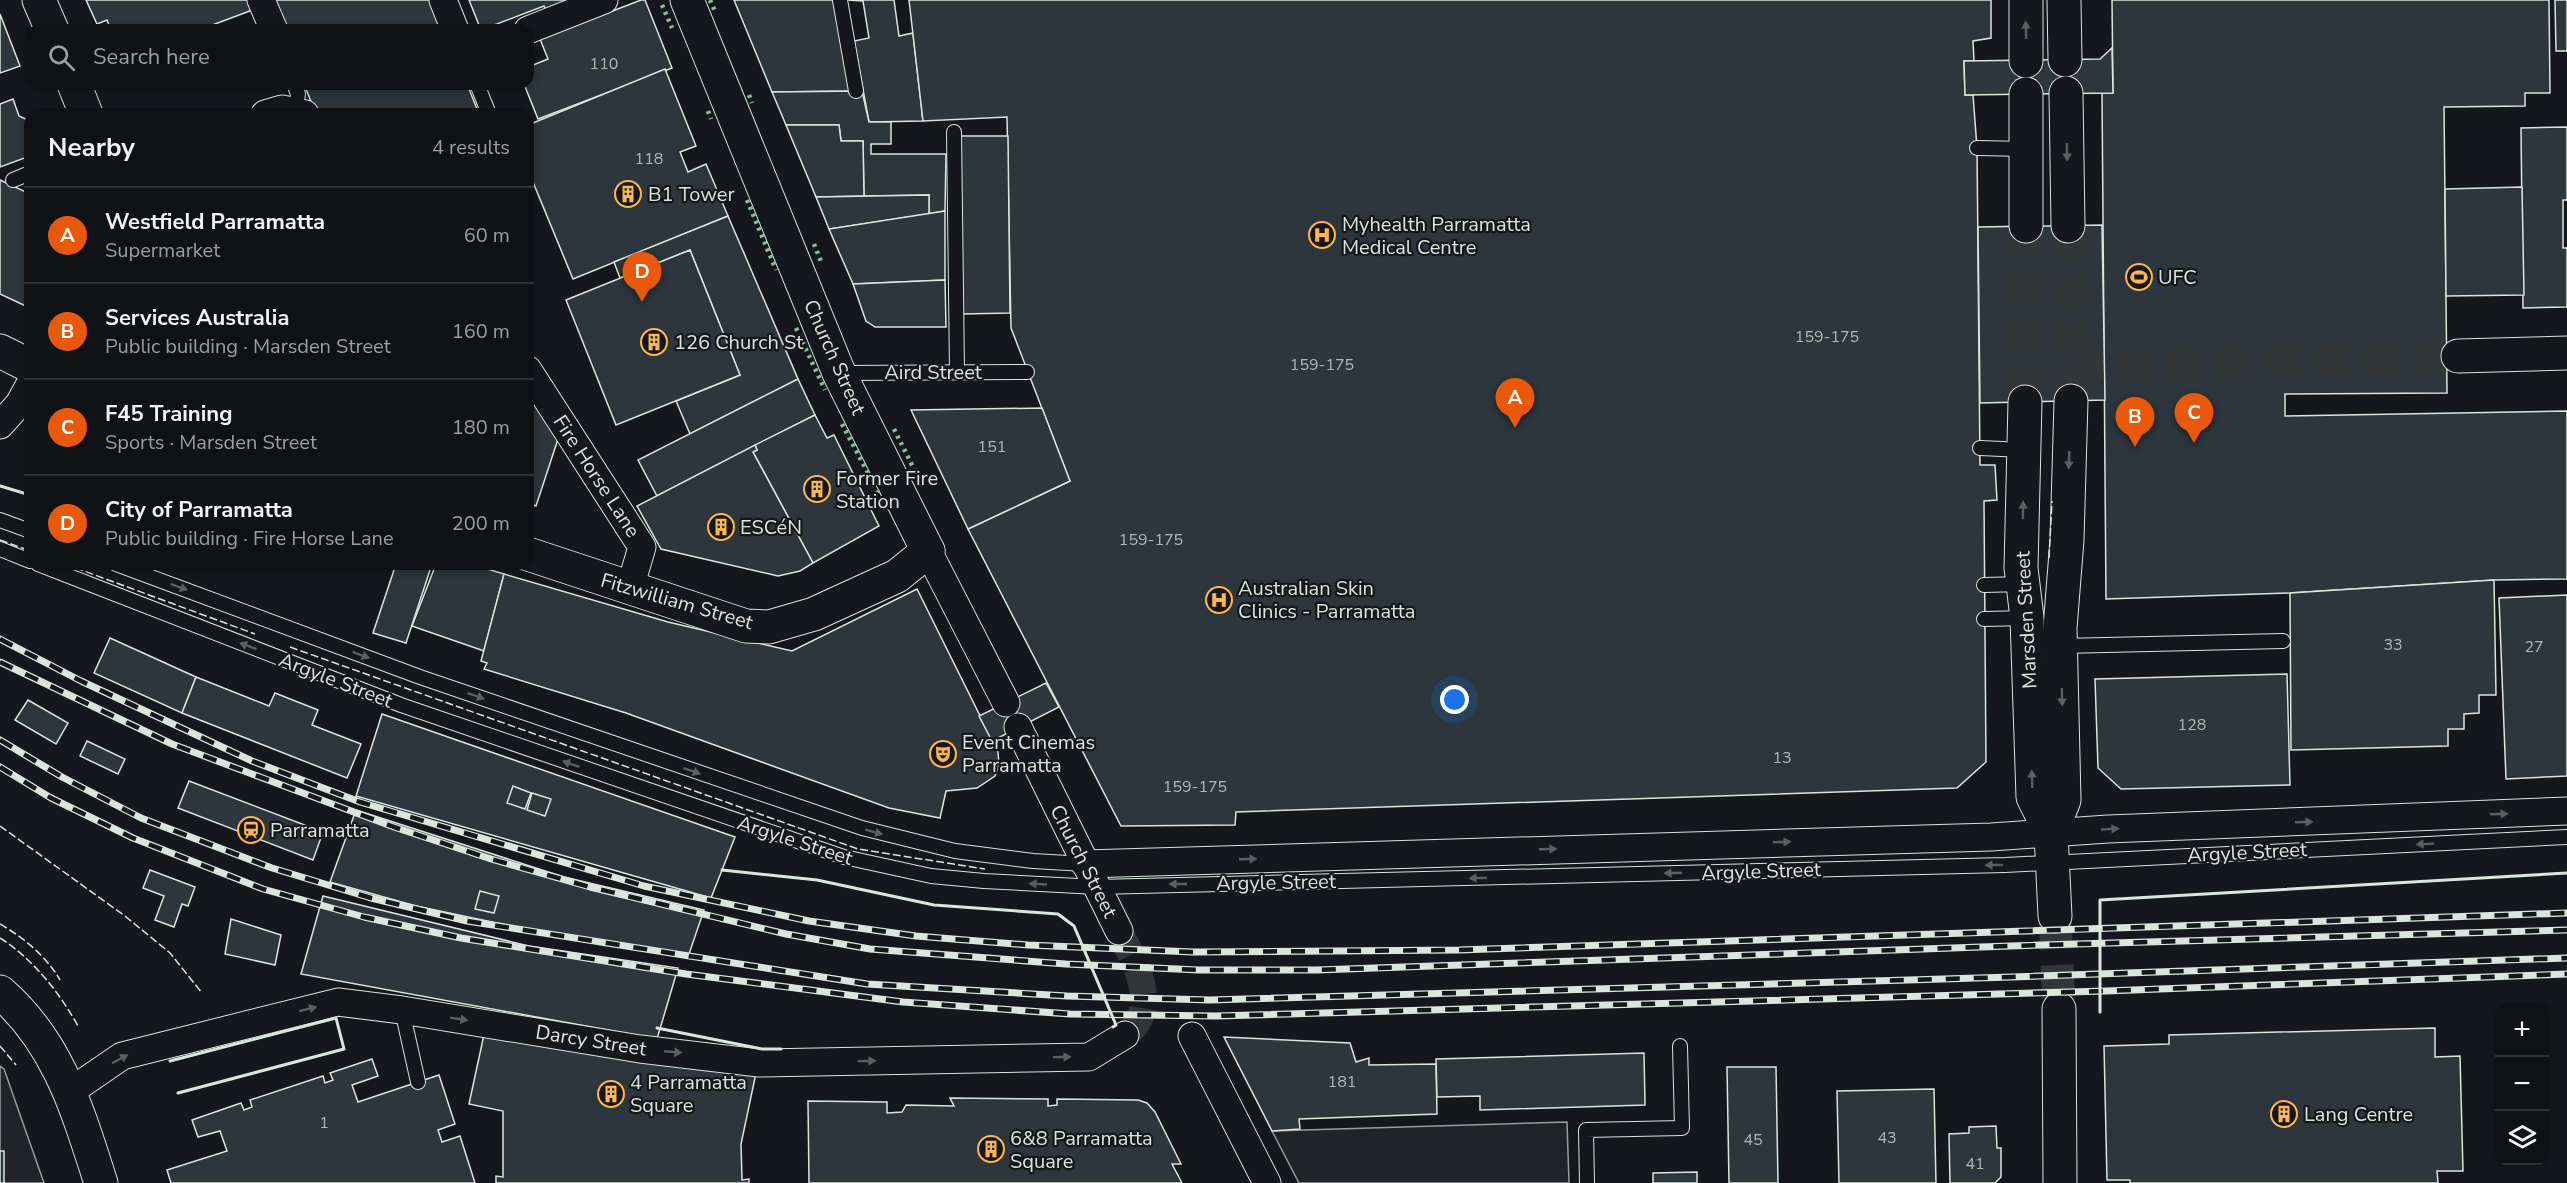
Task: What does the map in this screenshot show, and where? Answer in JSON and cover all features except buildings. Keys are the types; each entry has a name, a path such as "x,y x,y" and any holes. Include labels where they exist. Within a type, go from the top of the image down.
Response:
{"street":[{"path":"39,0 49,24"},
{"path":"261,0 271,24"},
{"path":"443,0 453,24"},
{"path":"534,28 604,0"},
{"name":"Church Street","path":"687,0 839,373 1006,703"},
{"path":"2026,0 2026,61"},
{"path":"2064,0 2065,60"},
{"path":"76,90 84,108"},
{"path":"2066,93 2068,225"},
{"path":"2026,94 2026,226"},
{"path":"0,351 24,363"},
{"path":"2457,356 2567,353"},
{"name":"Fire Horse Lane","path":"534,379 642,547 632,579"},
{"path":"0,425 20,404 24,396"},
{"name":"Marsden Street","path":"2055,916 2052,847 2064,800 2061,646 2071,401"},
{"name":"Marsden Street","path":"2025,402 2023,584 2027,618 2033,797 2052,847"},
{"name":"Fitzwilliam Street","path":"534,539 632,579"},
{"name":"Fitzwilliam Street","path":"534,555 760,608 783,606 807,600 889,559 928,551"},
{"name":"Church Street","path":"1018,727 1119,931"},
{"name":"Argyle Street","path":"1091,875 1991,837 2052,847 2567,812"},
{"path":"0,992 29,1019 56,1060 71,1092 101,1183"},
{"name":"Darcy Street","path":"71,1092 122,1056 338,1002 402,1010 640,1049 759,1063 1089,1057 1125,1035"},
{"path":"2059,1010 2060,1183"},
{"path":"1192,1036 1267,1183"}],"lane":[{"path":"840,0 856,91"},
{"path":"479,90 487,108"},
{"path":"954,132 957,372"},
{"path":"1977,148 2026,149"},
{"path":"13,180 24,175"},
{"name":"Aird Street","path":"839,373 1028,372"},
{"path":"1980,448 2024,450"},
{"path":"0,520 24,529"},
{"path":"0,549 24,559"},
{"name":"Argyle Street","path":"53,570 401,705 844,857 931,876 984,881 1091,875"},
{"name":"Argyle Street","path":"132,570 420,676 862,828 955,851 1032,861 1091,875"},
{"path":"1984,585 2023,584"},
{"path":"1984,619 2027,618"},
{"path":"2061,646 2283,641"},
{"name":"Argyle Street","path":"2052,847 2567,837"},
{"path":"402,1010 418,1082"},
{"path":"1587,1183 1586,1130 1682,1128 1680,1046"}],"shaded area":[{"path":"0,1066 4,1069 44,1183 0,1183"},
{"path":"1567,1122 1569,1183 1299,1183 1272,1131"}],"tunnel":[{"path":"2025,402 2026,226"},
{"path":"2068,226 2071,389"},
{"path":"2070,367 2458,356"},
{"path":"2055,916 2059,1009"},
{"path":"1119,931 1138,971 1144,999 1142,1012 1136,1024 1125,1035"}],"railway":[{"path":"0,639 81,681 252,761 360,802 644,886 809,921 916,936 1028,945 1193,952 1459,950 2567,913"},
{"path":"0,662 172,744 394,827 491,859 590,887 786,934 870,949 1066,964 1199,970 1317,970 2010,946 2567,930"},
{"path":"0,740 62,777 141,818 272,868 371,898 467,921 867,984 1067,996 1210,1000 2012,977 2567,958"},
{"path":"0,767 51,798 133,838 263,889 364,917 461,938 686,974 903,1002 1070,1014 1216,1016 2106,991 2567,974"}],"hedge":[{"path":"710,0 715,11"},
{"path":"662,5 672,28"},
{"path":"749,95 752,103"},
{"path":"708,111 711,119"},
{"path":"747,200 776,270"},
{"path":"814,244 822,264"},
{"path":"796,328 825,390"},
{"path":"842,424 880,496"},
{"path":"894,429 918,477"}],"fence":[{"path":"2049,558 2052,501"},
{"path":"0,540 24,549"},
{"path":"81,570 255,634"},
{"path":"290,647 858,849 985,869"},
{"path":"0,826 125,916 170,953 202,993"},
{"path":"0,924 34,948 60,980"},
{"path":"0,938 12,946 44,977 78,1026"},
{"path":"0,1046 16,1065"}],"wall":[{"path":"0,486 24,493"},
{"path":"722,870 817,880 934,905 1058,914 1074,926 1116,1025 1113,1027"},
{"path":"2100,1012 2100,900 2567,873"},
{"path":"170,1061 336,1018 344,1049 178,1093"},
{"path":"657,1028 762,1049 781,1049"}],"place":[{"name":"B1 Tower","path":"628,194"},
{"name":"Myhealth Parramatta Medical Centre","path":"1322,235"},
{"name":"UFC","path":"2139,277"},
{"name":"City of Parramatta","path":"642,302"},
{"name":"126 Church St","path":"654,342"},
{"name":"Westfield Parramatta","path":"1515,428"},
{"name":"F45 Training","path":"2194,443"},
{"name":"Services Australia","path":"2135,447"},
{"name":"Former Fire Station","path":"817,489"},
{"name":"ESCéN","path":"721,527"},
{"name":"Australian Skin Clinics - Parramatta","path":"1219,600"},
{"name":"Event Cinemas Parramatta","path":"943,754"},
{"name":"Parramatta","path":"251,830"},
{"name":"4 Parramatta Square","path":"611,1094"},
{"name":"Lang Centre","path":"2284,1114"},
{"name":"6&8 Parramatta Square","path":"991,1149"}]}
